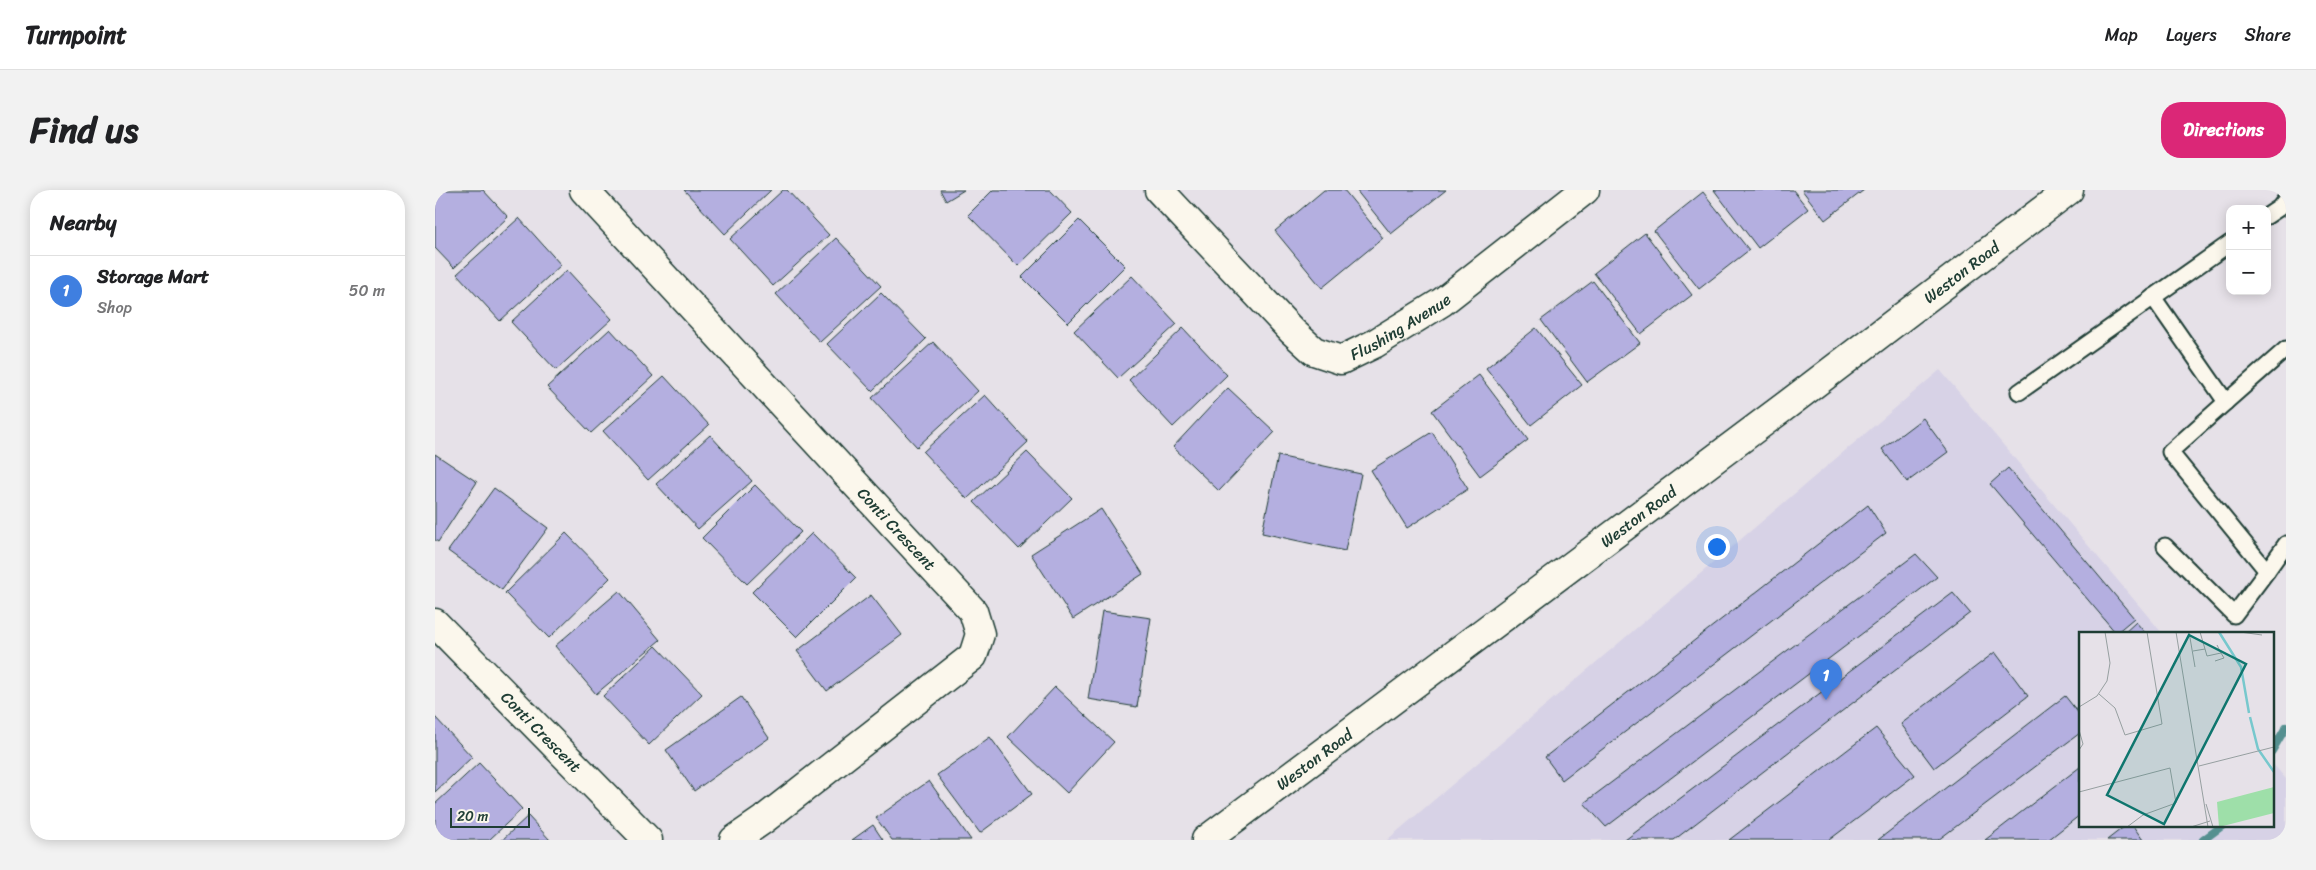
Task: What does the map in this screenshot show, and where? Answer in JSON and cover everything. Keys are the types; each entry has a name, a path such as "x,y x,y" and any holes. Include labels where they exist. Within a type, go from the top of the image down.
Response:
{"street":[{"name":"Conti Crescent","path":"583,190 973,611 980,634 973,656 763,820 734,840"},
{"name":"Flushing Avenue","path":"1159,190 1291,331 1314,351 1341,360 1374,344 1442,302 1585,190"},
{"name":"Weston Road","path":"1206,840 1398,694 1788,404 2069,190"},
{"name":"Conti Crescent","path":"435,623 461,647 648,840"}],"lane":[{"path":"2019,392 2226,246"},
{"path":"2153,297 2226,402"},
{"path":"2267,571 2170,452 2286,349"},
{"path":"2165,546 2233,615 2286,544"}],"shaded area":[{"path":"1940,370 2161,632 2079,632 2079,828 2273,828 2273,764 2286,779 2286,840 1387,840"}],"building":[{"path":"441,190 483,190 508,217 454,268 435,248 435,196"},
{"path":"684,190 771,190 725,234"},
{"path":"783,190 787,190 829,235 773,286 730,239"},
{"path":"940,190 964,190 946,201"},
{"path":"993,190 1050,190 1072,213 1018,266 968,215"},
{"path":"1324,190 1344,190 1383,238 1322,288 1275,231"},
{"path":"1356,190 1446,190 1391,234"},
{"path":"1714,190 1793,190 1808,209 1758,248"},
{"path":"1802,190 1864,190 1825,220"},
{"path":"1703,192 1749,250 1699,289 1654,231"},
{"path":"519,218 561,265 500,321 457,274"},
{"path":"1079,220 1125,266 1068,323 1022,277"},
{"path":"1645,233 1692,295 1641,334 1594,273"},
{"path":"836,238 881,286 820,342 776,294"},
{"path":"567,270 612,319 556,370 511,322"},
{"path":"1132,276 1177,324 1118,378 1074,331"},
{"path":"1593,281 1640,343 1587,382 1541,320"},
{"path":"881,293 926,339 872,391 827,344"},
{"path":"1183,328 1227,375 1173,427 1129,380"},
{"path":"1536,328 1582,385 1531,425 1486,368"},
{"path":"610,329 653,376 591,433 547,387"},
{"path":"933,342 978,391 917,447 872,398"},
{"path":"1479,375 1528,440 1480,476 1432,411"},
{"path":"664,376 709,425 648,480 603,431"},
{"path":"1228,388 1275,432 1219,491 1173,447"},
{"path":"985,395 1028,442 967,499 923,452"},
{"path":"1923,418 1948,452 1907,482 1882,449"},
{"path":"1432,432 1468,489 1407,528 1371,470"},
{"path":"710,435 752,481 698,529 656,484"},
{"path":"1027,452 1072,498 1019,549 974,502"},
{"path":"435,454 477,482 438,542 435,540"},
{"path":"1278,456 1361,474 1345,551 1262,533"},
{"path":"2008,468 2134,618 2115,632 1990,484"},
{"path":"755,485 801,532 747,584 702,538"},
{"path":"494,488 548,528 502,590 448,551"},
{"path":"1868,505 1886,533 1562,780 1545,757"},
{"path":"1101,509 1143,574 1073,619 1031,554"},
{"path":"566,533 610,578 549,638 505,593"},
{"path":"812,533 856,578 797,637 752,592"},
{"path":"1916,554 1937,577 1606,827 1584,803"},
{"path":"619,591 660,640 596,694 555,646"},
{"path":"1953,593 1970,613 1674,840 1625,840"},
{"path":"871,595 902,635 827,691 797,651"},
{"path":"1102,611 1151,618 1137,707 1088,699"},
{"path":"2136,622 2144,632 2125,632"},
{"path":"656,646 702,694 649,745 603,696"},
{"path":"1995,652 2028,696 1934,768 1901,724"},
{"path":"1055,687 1114,742 1067,793 1008,737"},
{"path":"2065,696 2079,714 2079,734 1938,840 1878,840"},
{"path":"741,697 769,738 694,791 666,750"},
{"path":"435,717 472,757 435,792"},
{"path":"1876,728 1915,775 1829,840 1729,840"},
{"path":"990,737 1032,794 980,833 937,775"},
{"path":"479,763 522,809 489,840 435,840 435,804"},
{"path":"2079,768 2079,816 2048,840 1985,840"},
{"path":"929,781 971,840 892,840 876,818"},
{"path":"528,816 550,840 502,840"},
{"path":"873,825 883,840 852,840"},
{"path":"2122,828 2134,828 2143,840 2107,840"}],"waterway":[{"path":"2273,749 2286,727"},
{"path":"2203,840 2219,828"}],"place":[{"name":"Storage Mart","path":"1826,700"}]}
